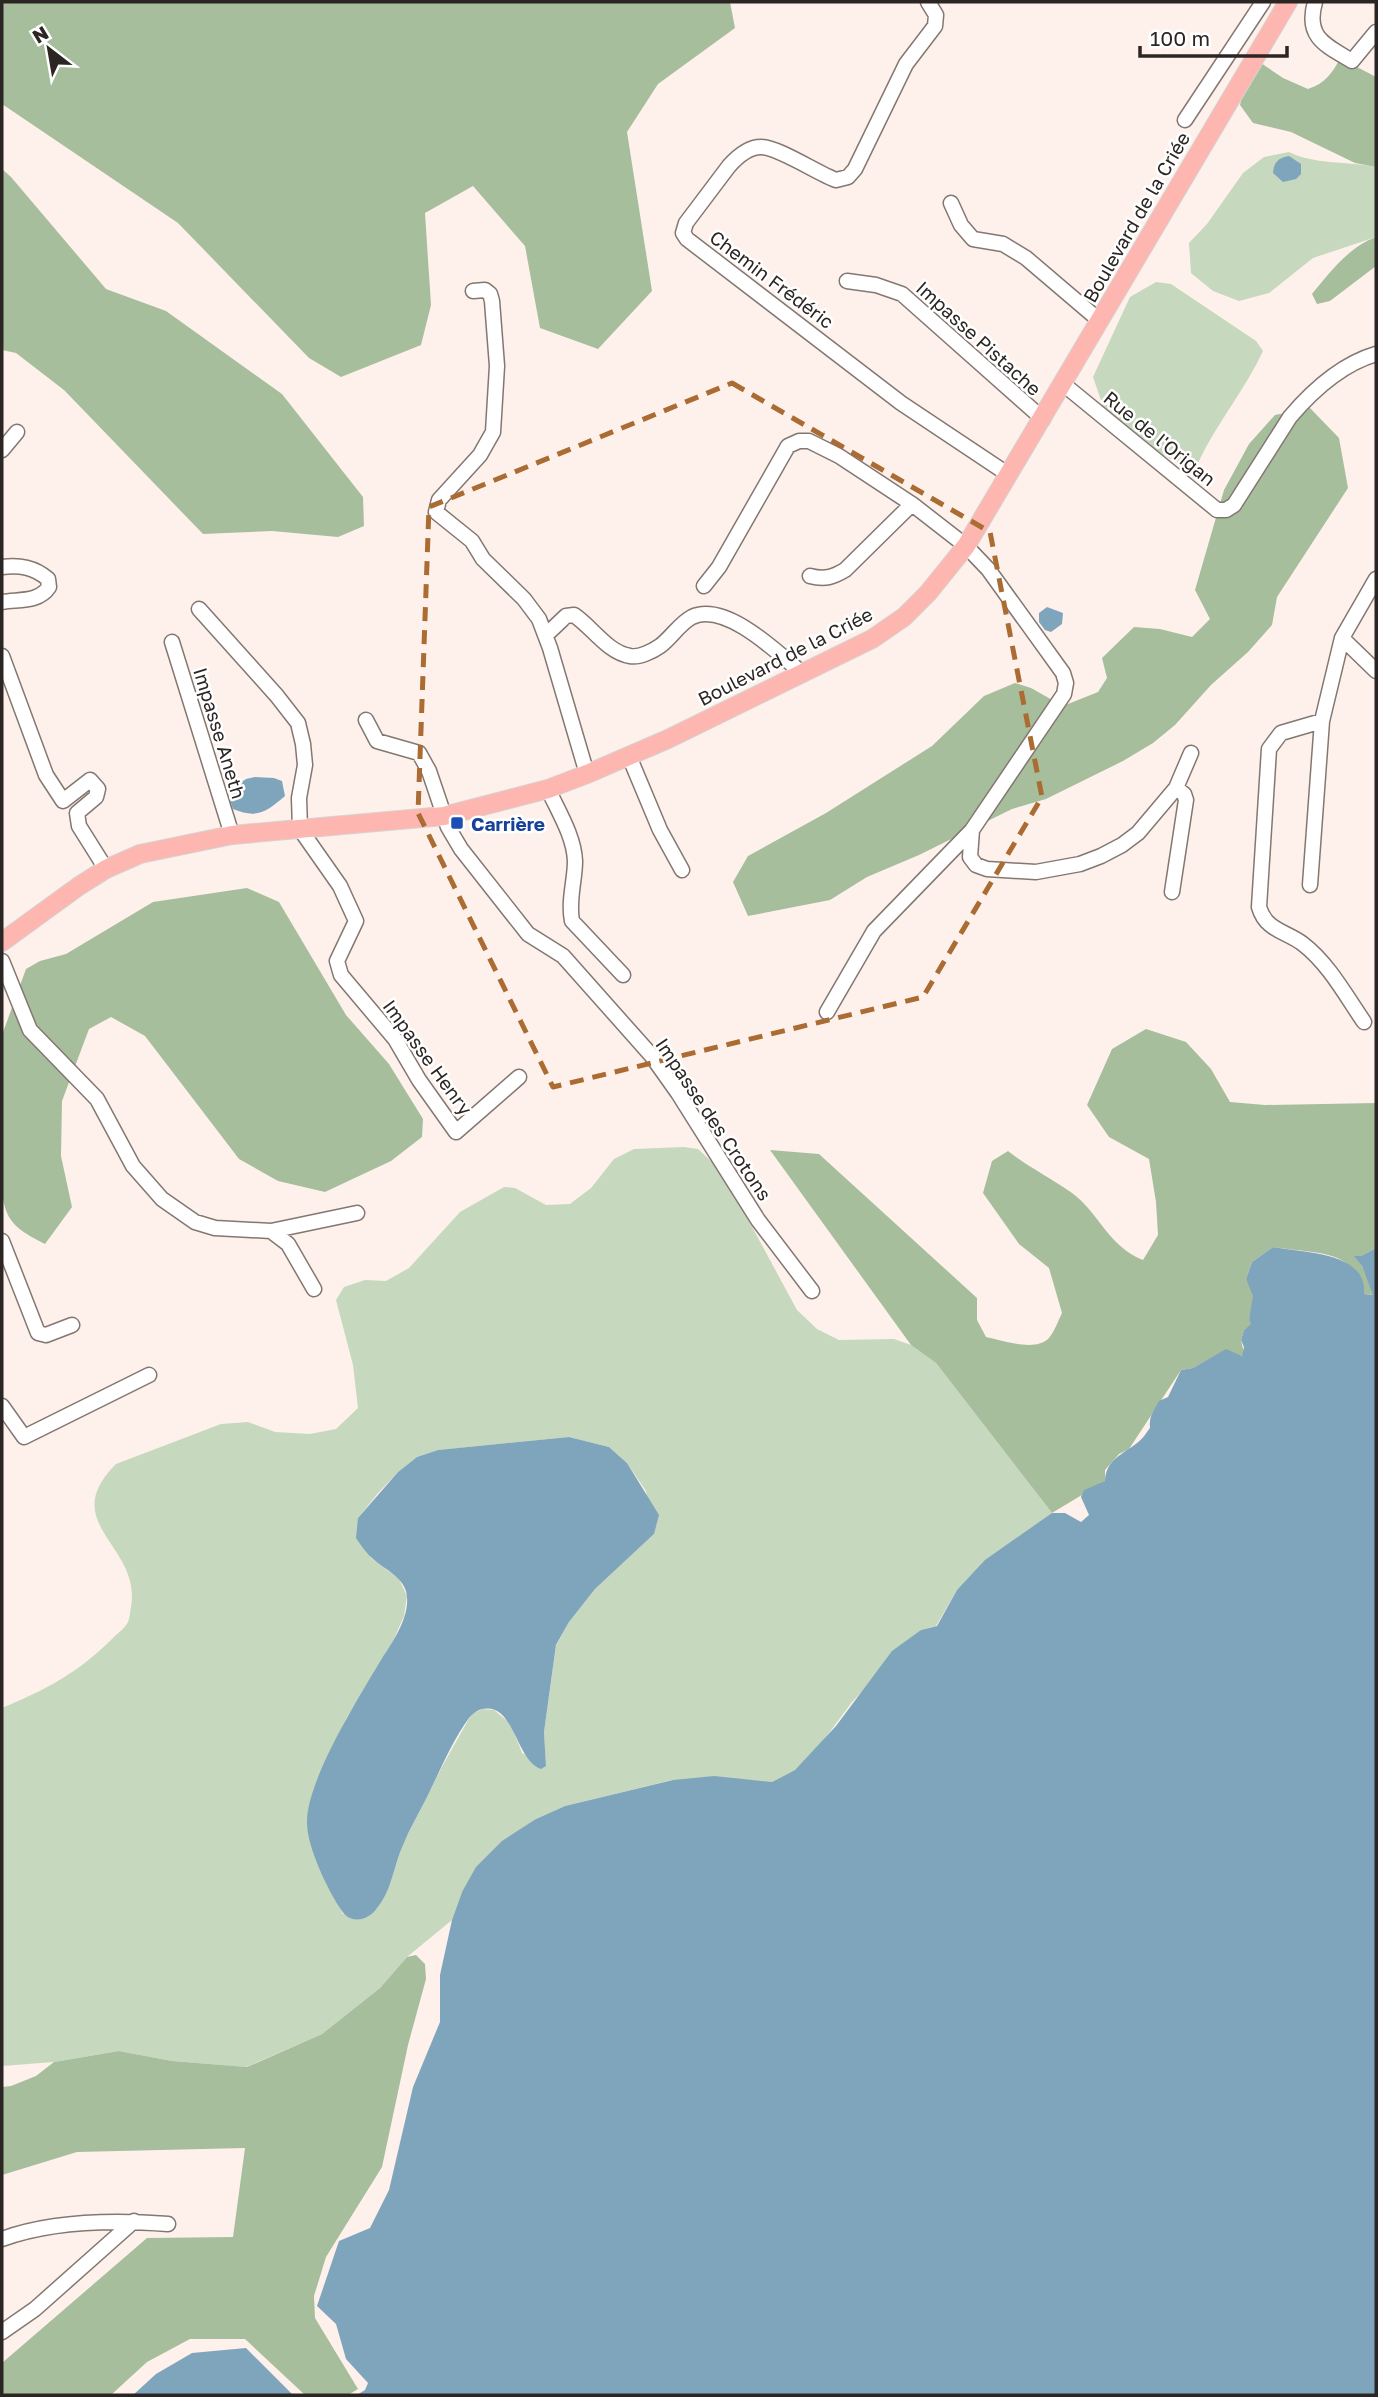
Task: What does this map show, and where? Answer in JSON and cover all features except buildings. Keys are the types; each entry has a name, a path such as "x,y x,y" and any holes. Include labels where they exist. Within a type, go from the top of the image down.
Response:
{"main road":[{"name":"Boulevard de la Criée","path":"2,942 79,886 106,869 140,854 232,835 444,816 548,789 629,756 803,674 872,639 904,618 966,546 1288,2"}],"street":[{"name":"Chemin Frédéric","path":"928,2 936,15 932,32 906,64 849,177 836,180 767,147 752,148 729,166 686,223 683,233 687,239 901,403 1009,475"},
{"path":"1185,120 1263,2"},
{"path":"1315,2 1311,16 1315,34 1327,46 1352,61 1376,32"},
{"path":"1224,63 1242,76"},
{"path":"951,203 961,225 973,239 1003,244 1026,258 1100,321"},
{"name":"Impasse Pistache","path":"847,281 876,285 902,294 1043,419"},
{"path":"473,291 485,290 492,301 497,366 493,432 480,455 439,500 436,512 462,531 491,568 524,599 539,619 587,774"},
{"name":"Rue de l'Origan","path":"1062,383 1217,509 1226,510 1234,505 1290,417 1300,406 1326,381 1376,354"},
{"path":"2,450 17,432"},
{"path":"704,586 719,567 788,446 799,441 808,441 839,456 912,504 966,546 996,580 1063,673 1066,683 1064,694 972,830 874,931 827,1012"},
{"path":"810,576 821,579 833,577 845,570 912,504"},
{"path":"2,567 19,565 38,571 48,579 49,587 44,595 28,600 2,601"},
{"path":"1310,885 1322,720 1342,638 1376,579"},
{"path":"199,609 298,723 305,765 299,798 300,829"},
{"path":"546,635 566,616 574,615 617,651 631,657 654,650 690,618 702,614 716,615 747,629 803,674"},
{"path":"1342,638 1376,671"},
{"name":"Impasse Aneth","path":"172,642 232,835"},
{"path":"2,656 46,775 63,801 90,780 98,789 96,797 77,813 79,826 106,869"},
{"name":"Impasse des Crotons","path":"366,720 377,741 419,753 429,771 444,816 461,849 528,934 563,956 651,1055 758,1220 812,1291"},
{"path":"1322,720 1280,733 1269,749 1259,907 1268,925 1301,943 1314,954 1364,1022"},
{"path":"972,830 970,857 976,865 987,869 1046,871 1080,864 1122,845 1138,833 1176,788 1191,753"},
{"path":"629,756 660,830 682,870"},
{"path":"1172,892 1186,800 1184,793 1176,788"},
{"path":"548,789 572,842 575,860 570,910 572,921 623,975"},
{"name":"Impasse Henry","path":"300,829 340,886 356,921 337,961 341,975 395,1039 419,1080 456,1132 519,1077"},
{"path":"2,961 30,1030 97,1098 133,1166 162,1199 195,1222 215,1228 271,1231 356,1213"},
{"path":"271,1231 288,1244 314,1289"},
{"path":"2,1241 38,1333 46,1335 72,1325"},
{"path":"2,1406 24,1437 149,1375"},
{"path":"2,2332 35,2309 134,2221"},
{"path":"2,2239 31,2229 134,2221 167,2224"}],"highlighted area":[{"path":"732,383 990,532 1042,797 923,997 553,1087 418,813 429,507"}],"green space":[{"path":"2,2 730,2 735,28 658,84 627,132 652,291 598,349 540,328 525,246 473,186 425,213 431,305 421,345 341,377 309,358 178,223 2,104"},
{"path":"1340,58 1376,77 1376,167 1355,163 1291,132 1253,123 1240,105 1243,91 1261,63 1283,78 1308,89 1327,77"},
{"path":"1289,152 1321,161 1376,167 1376,237 1313,258 1269,293 1239,301 1213,291 1191,273 1189,243 1207,224 1243,173 1264,157"},
{"path":"2,169 106,289 166,311 282,394 363,497 364,526 338,537 272,531 203,534 64,390 16,353 2,350"},
{"path":"1376,237 1376,266 1330,301 1317,304 1312,294 1333,269 1357,247"},
{"path":"1156,282 1171,284 1256,341 1263,351 1198,463 1184,466 1158,452 1104,409 1093,377 1130,297"},
{"path":"1310,408 1339,438 1348,488 1277,597 1272,625 1175,725 1153,743 1123,761 1046,799 1012,809 919,855 867,877 830,900 748,916 733,882 748,856 826,813 932,746 984,696 1015,683 1031,688 1063,706 1098,692 1107,678 1102,658 1134,627 1160,629 1192,637 1210,619 1195,590 1224,490 1249,444 1275,415"},
{"path":"247,888 279,902 346,1015 389,1064 423,1119 422,1137 391,1161 325,1192 278,1181 239,1159 145,1036 111,1017 89,1029 62,1101 61,1156 72,1207 45,1244 20,1230 6,1211 2,1191 2,1035 26,969 40,961 66,954 153,902"},
{"path":"1146,1029 1186,1042 1211,1069 1230,1102 1265,1105 1376,1103 1376,1248 1361,1256 1355,1256 1374,1295 1364,1294 1353,1271 1342,1260 1323,1254 1273,1247 1252,1262 1246,1279 1254,1296 1249,1319 1252,1324 1244,1330 1241,1340 1244,1353 1242,1356 1224,1351 1193,1368 1181,1370 1129,1449 1119,1454 1105,1470 1105,1481 1052,1513 936,1363 911,1345 770,1150 819,1154 977,1298 977,1320 986,1337 1026,1345 1042,1343 1052,1334 1062,1313 1049,1268 1019,1244 983,1193 992,1161 1008,1151 1082,1201 1121,1247 1143,1260 1158,1235 1149,1159 1109,1137 1087,1105 1112,1049"},
{"path":"634,1149 698,1149 712,1162 731,1188 797,1310 817,1329 839,1340 894,1339 911,1345 936,1363 1052,1513 957,1590 936,1626 921,1630 852,1702 820,1745 795,1770 772,1782 672,1780 565,1806 536,1819 462,1892 452,1920 407,1957 380,1988 322,2034 246,2067 172,2061 119,2051 54,2062 2,2066 2,1708 48,1687 74,1671 128,1622 131,1586 125,1567 97,1519 95,1503 100,1485 116,1464 221,1424 248,1422 275,1432 310,1434 336,1429 358,1408 353,1365 336,1300 344,1287 365,1280 386,1281 409,1268 460,1212 504,1187 515,1188 546,1205 570,1204 591,1188 614,1159","holes":["569,1437 609,1447 627,1463 646,1491 654,1534 595,1589 569,1622 556,1646 544,1732 546,1766 522,1753 511,1724 494,1710 482,1709 471,1715 402,1846 391,1881 343,1914 313,1851 313,1791 346,1719 393,1641 404,1616 407,1596 399,1579 371,1558 358,1518 398,1472 417,1457 438,1450"]},
{"path":"416,1955 425,1964 426,1979 408,2045 382,2167 326,2257 314,2296 315,2318 358,2389 348,2395 305,2395 245,2339 190,2339 147,2362 111,2395 2,2395 2,2363 147,2238 233,2237 245,2148 77,2152 2,2175 2,2087 36,2076 54,2062 119,2051 172,2061 247,2067 322,2034 380,1988 407,1957"}],"water":[{"path":"1289,156 1301,164 1301,174 1296,179 1283,182 1273,173 1277,161"},
{"path":"1047,607 1063,613 1062,624 1051,632 1045,630 1039,622 1039,613"},
{"path":"255,777 282,781 285,796 255,814 233,809 230,800 233,788 246,779"},
{"path":"1273,1247 1315,1253 1344,1262 1355,1269 1362,1280 1364,1294 1373,1295 1362,1266 1354,1256 1361,1256 1376,1248 1376,2395 357,2395 365,2390 368,2383 346,2359 336,2324 317,2306 339,2241 370,2228 389,2190 413,2087 440,2022 440,1975 452,1920 462,1892 476,1867 502,1841 536,1819 565,1806 673,1780 714,1776 772,1782 795,1770 836,1726 892,1651 921,1630 937,1626 957,1590 985,1560 1052,1513 1065,1513 1081,1522 1089,1515 1081,1497 1084,1490 1105,1481 1110,1464 1142,1439 1150,1428 1151,1417 1159,1401 1168,1397 1181,1370 1193,1368 1226,1349 1242,1356 1244,1347 1241,1340 1244,1330 1251,1324 1249,1319 1253,1296 1246,1279 1252,1262"},
{"path":"569,1437 609,1447 627,1463 659,1515 654,1534 595,1589 569,1622 556,1645 544,1732 546,1766 541,1769 532,1764 501,1714 493,1709 482,1709 473,1714 452,1746 409,1833 382,1901 374,1912 365,1918 350,1918 336,1902 314,1856 307,1823 309,1805 335,1740 399,1630 407,1605 403,1585 370,1557 356,1538 358,1518 398,1472 417,1457 438,1450"},
{"path":"246,2348 293,2395 133,2395 156,2374 192,2353"}],"place":[{"name":"Carrière","path":"457,823"}]}
